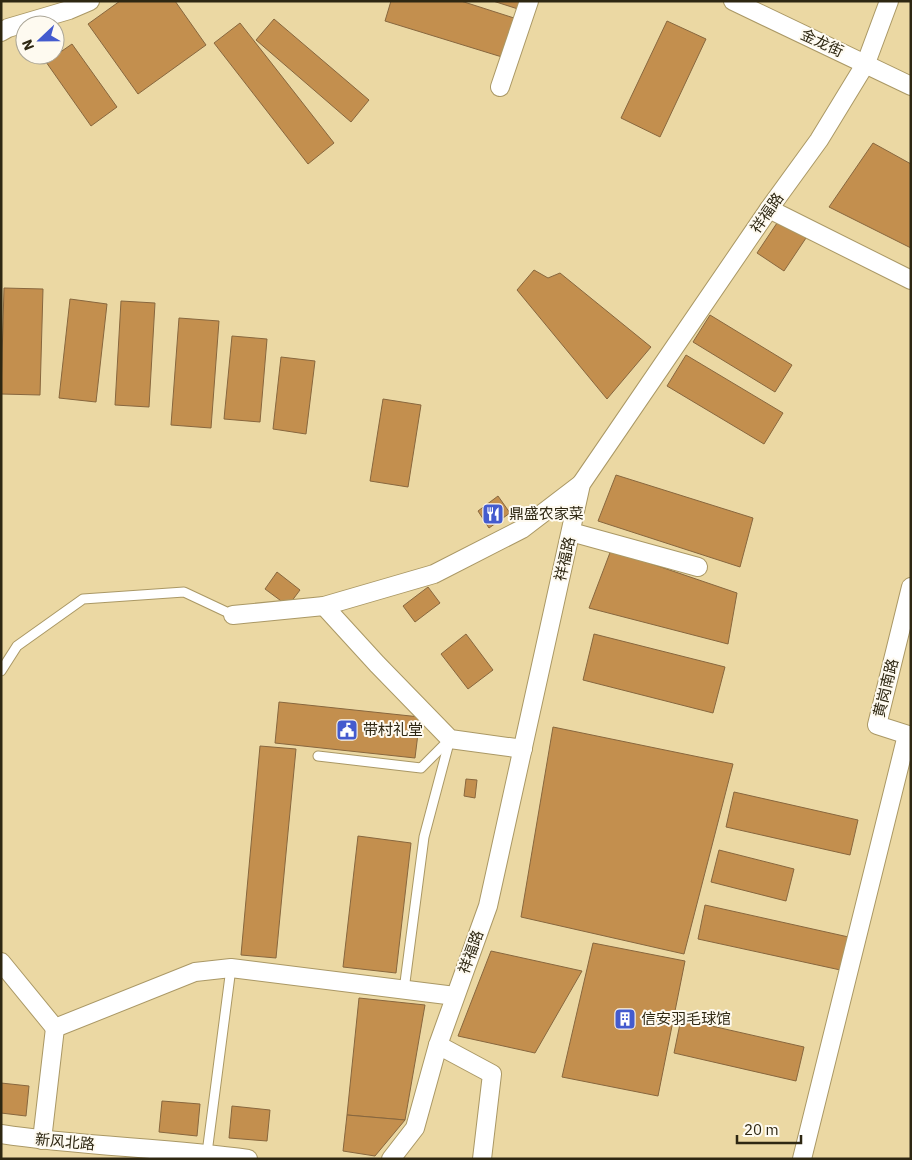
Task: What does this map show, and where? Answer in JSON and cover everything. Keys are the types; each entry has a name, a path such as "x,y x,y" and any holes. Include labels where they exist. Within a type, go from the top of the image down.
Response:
{"street":[{"path":"1,32 8,28 69,10 90,1"},
{"path":"500,87 529,1"},
{"name":"金龙街","path":"733,1 911,86"},
{"name":"祥福路","path":"391,1159 415,1128 438,1046 488,906 581,484 769,209 819,140 866,63 889,1"},
{"path":"769,209 911,280"},
{"path":"233,615 324,606 434,574 522,529 581,484"},
{"path":"571,532 698,567"},
{"name":"黄岗南路","path":"909,735 877,725 911,586"},
{"path":"324,606 450,739 523,749"},
{"path":"802,1159 909,735"},
{"path":"1,962 55,1028 42,1140"},
{"path":"55,1028 195,972 231,968 455,996"},
{"path":"438,1046 492,1074 482,1159"},
{"name":"新风北路","path":"1,1134 42,1140 207,1153 248,1159"}],"lane":[{"path":"1,671 16,646 83,599 184,592 233,615"},
{"path":"318,756 421,768 450,739"},
{"path":"404,990 424,837 450,739"},
{"path":"207,1153 231,968"}],"building":[{"path":"120,1 175,1 206,45 138,94 88,24"},
{"path":"391,1 461,1 514,18 502,57 385,21"},
{"path":"493,1 520,1 518,9"},
{"path":"274,19 369,100 351,122 256,40"},
{"path":"667,21 706,39 660,137 621,118"},
{"path":"240,23 334,143 308,164 214,43"},
{"path":"72,44 117,107 91,126 48,65 65,65 65,49"},
{"path":"873,143 911,164 911,248 829,207"},
{"path":"779,220 806,238 784,271 757,253"},
{"path":"534,270 548,278 560,273 651,347 607,399 517,290"},
{"path":"4,288 43,289 40,395 1,394"},
{"path":"70,299 107,304 96,402 59,398"},
{"path":"121,301 155,303 149,407 115,405"},
{"path":"710,315 792,365 775,392 693,342"},
{"path":"179,318 219,321 211,428 171,425"},
{"path":"232,336 267,339 260,422 224,419"},
{"path":"686,355 783,413 764,444 667,386"},
{"path":"281,357 315,361 306,434 273,429"},
{"path":"383,399 421,405 408,487 370,481"},
{"path":"616,475 753,518 740,567 598,521"},
{"path":"498,496 510,513 489,528 478,511"},
{"path":"611,550 737,593 728,644 589,608"},
{"path":"277,572 300,590 288,606 265,589"},
{"path":"428,587 440,603 415,622 403,606"},
{"path":"466,634 493,670 468,689 441,654"},
{"path":"594,634 725,667 713,713 583,680"},
{"name":"带村礼堂","path":"279,702 420,717 415,758 275,743"},
{"path":"553,727 733,764 684,954 521,917"},
{"path":"260,746 296,749 276,958 241,955"},
{"path":"466,779 477,780 475,798 464,796"},
{"path":"734,792 858,820 850,855 726,827"},
{"path":"358,836 411,843 396,973 343,967"},
{"path":"719,850 794,869 786,901 711,882"},
{"path":"705,905 853,938 845,971 698,939"},
{"name":"信安羽毛球馆","path":"593,943 685,961 658,1096 562,1077"},
{"path":"491,951 582,971 535,1053 458,1036"},
{"path":"359,998 425,1005 405,1120 347,1115"},
{"path":"681,1019 804,1047 796,1081 674,1053"},
{"path":"1,1083 29,1086 26,1116 1,1113"},
{"path":"162,1101 200,1104 197,1136 159,1132"},
{"path":"232,1106 270,1110 267,1141 229,1138"},
{"path":"347,1115 405,1120 375,1156 343,1151"}],"place":[{"name":"鼎盛农家菜","path":"493,514"},
{"name":"带村礼堂","path":"347,730"},
{"name":"信安羽毛球馆","path":"625,1019"}]}
